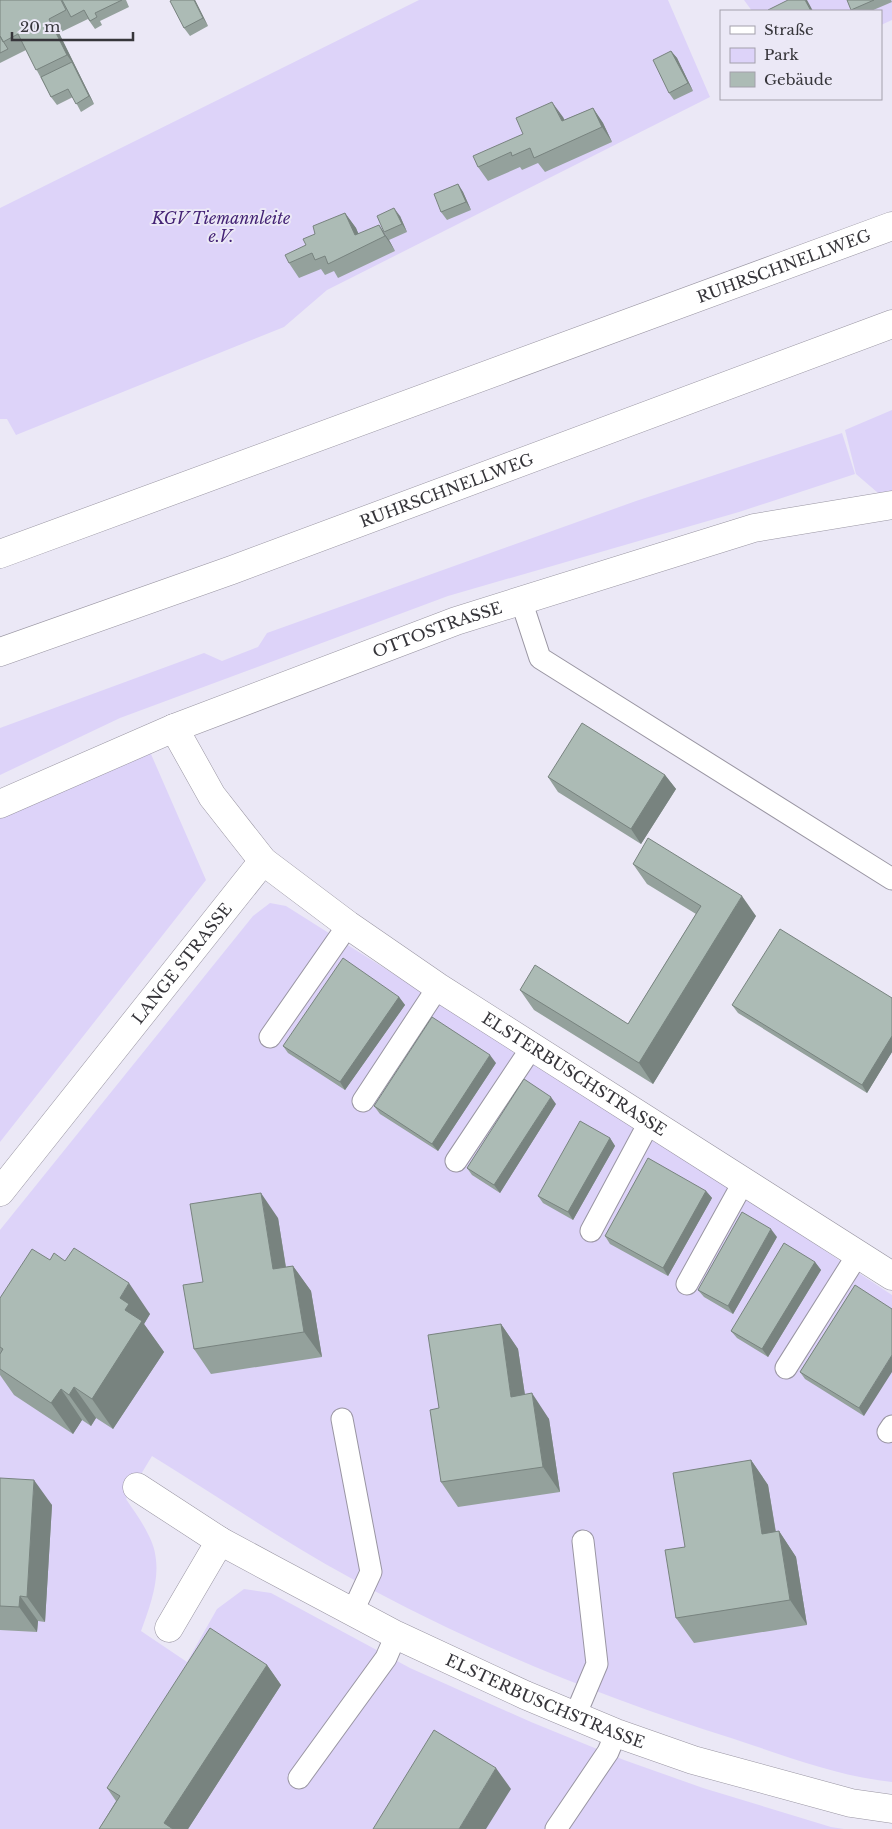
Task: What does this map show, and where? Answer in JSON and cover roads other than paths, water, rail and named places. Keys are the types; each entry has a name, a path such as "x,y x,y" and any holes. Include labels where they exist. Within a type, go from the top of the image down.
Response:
{"main road":[{"name":"RUHRSCHNELLWEG","path":"0,554 892,226"},
{"name":"RUHRSCHNELLWEG","path":"0,652 232,570 892,324"},
{"name":"OTTOSTRASSE","path":"0,804 174,728 456,620 754,528 892,505"},
{"path":"174,728 212,796 263,861"},
{"name":"ELSTERBUSCHSTRASSE","path":"263,861 348,925 438,986 892,1276"},
{"name":"LANGE STRASSE","path":"0,1192 263,861"},
{"name":"ELSTERBUSCHSTRASSE","path":"138,1487 220,1541 396,1635 525,1695 616,1733 693,1760 851,1803 892,1809"},
{"path":"169,1628 220,1541"}],"lane":[{"path":"521,600 540,658 892,879"},
{"path":"270,1038 348,925"},
{"path":"363,1101 438,986"},
{"path":"456,1161 532,1046"},
{"path":"591,1231 650,1121"},
{"path":"687,1284 744,1181"},
{"path":"786,1368 858,1254"},
{"path":"342,1420 371,1572 353,1611"},
{"path":"576,1716 598,1664 583,1541"},
{"path":"300,1778 386,1658 396,1635"},
{"path":"556,1829 608,1752 616,1733"}],"park label":[{"name":"KGV Tiemannleite e.V.","path":"221,227"}]}
